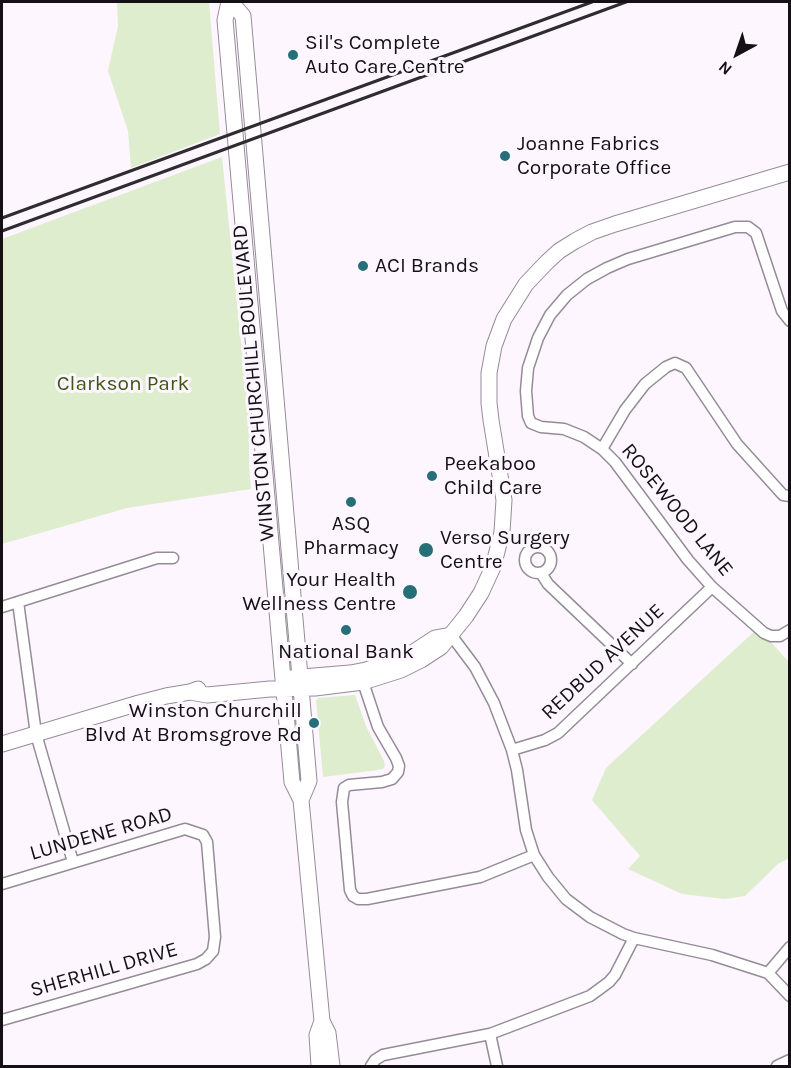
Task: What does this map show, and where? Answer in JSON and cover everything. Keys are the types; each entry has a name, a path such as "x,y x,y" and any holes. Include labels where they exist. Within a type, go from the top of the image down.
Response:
{"main road":[{"name":"WINSTON CHURCHILL BOULEVARD","path":"230,2 243,16 309,781 301,800"},
{"name":"WINSTON CHURCHILL BOULEVARD","path":"230,2 225,20 292,782 301,800 322,1021 328,1033 332,1066"},
{"path":"2,744 149,700 190,693 207,695 283,683 363,682 392,674 441,647 481,593 493,567 502,531 504,500 490,420 489,373 494,346 504,319 526,284 559,251 592,232 789,172"},
{"path":"301,683 366,670 409,655 435,638 451,635"},
{"name":"WINSTON CHURCHILL BOULEVARD","path":"319,1066 317,1035 322,1021"}],"street":[{"name":"ROSEWOOD LANE","path":"789,321 782,311 756,233 748,227 735,227 628,259 587,279 567,295 550,315 538,338 528,368 526,405 531,423 564,429 584,437 602,449 615,462 688,560 712,587 764,633 780,636 789,630"},
{"path":"602,449 625,410 645,384 666,367 675,363 686,368 736,444 783,495 789,496"},
{"path":"2,607 157,558 173,558"},
{"path":"541,573 549,585 632,664"},
{"name":"REDBUD AVENUE","path":"512,750 539,743 558,733 712,587"},
{"path":"18,602 36,734 73,862"},
{"path":"451,635 475,667 504,727 517,770 526,830 534,855 555,886 573,904 601,924 634,938 712,955 768,974 789,996"},
{"path":"363,682 378,727 399,766 398,772 392,779 349,785 344,788 342,802 350,890 353,896 358,899 367,899 480,877 534,855"},
{"name":"LUNDENE ROAD","path":"2,884 185,829 203,835 207,842 215,937 213,951"},
{"path":"371,1066 383,1055 490,1034 590,996 615,975 634,938"},
{"path":"768,974 789,947"},
{"name":"SHERHILL DRIVE","path":"2,1020 197,964 213,951"},
{"path":"490,1034 497,1066"},
{"path":"777,1066 789,1060"}],"green space":[{"path":"117,2 209,2 220,134 131,168 128,131 108,71 118,26"},
{"name":"Clarkson Park","path":"222,157 249,420 251,489 127,508 2,544 2,239"},
{"path":"758,628 789,662 789,858 778,864 745,896 725,899 682,894 628,869 640,856 592,800 606,768"},
{"path":"355,695 366,726 385,766 378,770 323,777 316,700"}],"railway":[{"path":"2,218 592,2"},
{"path":"2,231 626,2"}],"place":[{"name":"Sil's Complete Auto Care Centre","path":"293,55"},
{"name":"Joanne Fabrics Corporate Office","path":"505,156"},
{"name":"ACI Brands","path":"363,266"},
{"name":"Peekaboo Child Care","path":"432,476"},
{"name":"ASQ Pharmacy","path":"351,502"},
{"name":"Verso Surgery Centre","path":"426,550"},
{"name":"Your Health Wellness Centre","path":"410,592"},
{"name":"National Bank","path":"346,630"},
{"name":"Winston Churchill Blvd At Bromsgrove Rd","path":"314,723"}]}
